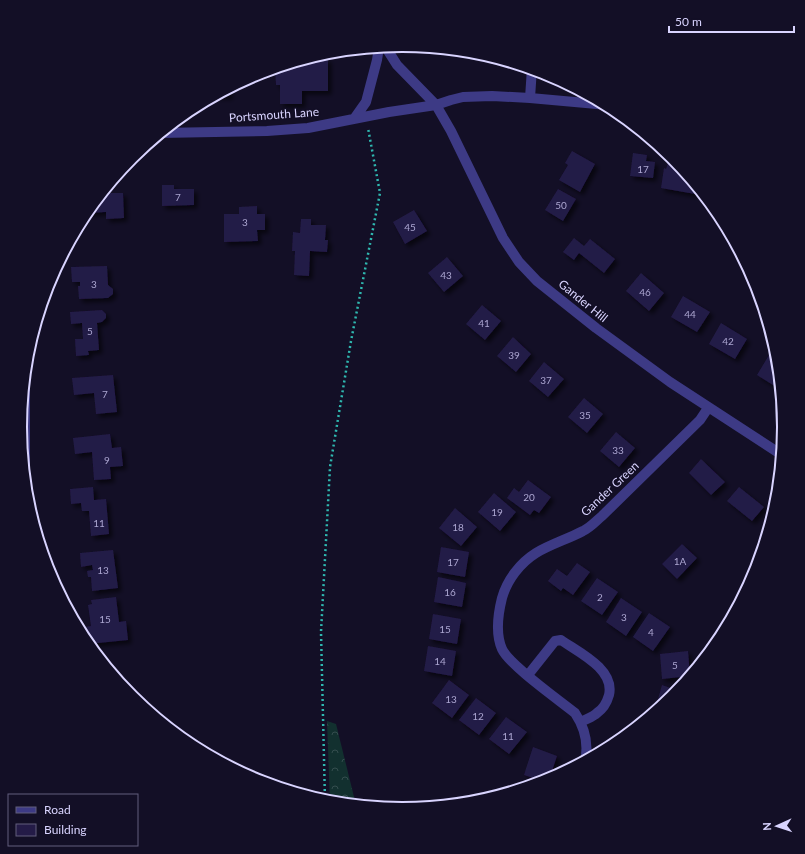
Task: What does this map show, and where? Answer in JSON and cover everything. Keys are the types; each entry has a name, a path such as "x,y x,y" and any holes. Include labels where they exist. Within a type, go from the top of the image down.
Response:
{"street":[{"path":"354,119 366,102 378,52"},
{"name":"Gander Hill","path":"388,52 397,65 436,105 454,137 503,238 519,262 537,281 596,328 708,408 777,452"},
{"path":"530,98 532,74"},
{"name":"Portsmouth Lane","path":"169,133 267,131 308,128 366,116 436,105 463,97 492,96 593,104"},
{"name":"Gander Green","path":"587,754 586,736 581,722 575,713 512,661 503,650 499,637 498,624 500,607 505,589 512,576 525,561 537,553 585,530 602,516 700,420 708,408"},
{"path":"528,675 555,641 561,640 599,667 608,678 610,689 607,702 598,712 581,722"}],"path":[{"path":"326,794 321,632 330,467 380,193 366,116"}],"green space":[{"path":"327,721 336,724 355,799 330,795"}],"building":[{"path":"328,59 328,91 302,91 302,104 280,104 280,85 276,85 275,74 305,64"},
{"path":"572,151 595,164 580,192 559,180 568,165 565,163"},
{"path":"633,153 647,155 646,161 655,162 653,178 630,176"},
{"path":"668,163 670,163 685,179 695,192 695,194 661,188 664,168 666,169"},
{"path":"162,185 174,185 174,189 194,189 194,205 162,206"},
{"path":"558,189 576,199 563,221 545,210"},
{"path":"109,193 123,193 124,218 106,219 106,212 94,213"},
{"path":"257,206 257,214 265,214 265,230 257,230 258,241 224,242 224,214 239,214 239,207"},
{"path":"414,210 427,231 405,244 393,222"},
{"path":"301,219 311,219 311,225 326,225 325,240 328,240 327,252 310,251 309,276 294,275 295,251 292,251 293,232 300,233"},
{"path":"574,238 584,246 590,239 615,259 604,273 579,253 574,260 563,252"},
{"path":"447,257 463,276 444,292 428,273"},
{"path":"107,266 108,285 113,289 113,294 108,298 79,299 78,286 80,286 80,282 72,282 71,267"},
{"path":"641,273 664,293 649,311 626,291"},
{"path":"683,296 710,312 697,332 671,317"},
{"path":"482,305 501,321 485,340 466,324"},
{"path":"102,310 106,314 106,318 102,322 97,323 99,350 88,351 89,355 76,356 75,339 83,339 82,323 71,324 70,312"},
{"path":"721,323 747,339 735,359 709,344"},
{"path":"513,337 531,354 516,372 497,356"},
{"path":"769,355 771,356 776,387 757,375"},
{"path":"544,362 564,379 548,397 529,381"},
{"path":"113,375 117,412 96,414 94,393 74,395 72,378"},
{"path":"584,398 603,414 587,433 568,417"},
{"path":"616,432 635,448 619,467 600,451"},
{"path":"110,434 112,448 121,447 123,466 110,467 111,479 94,480 92,452 75,454 73,438"},
{"path":"701,459 725,482 711,495 689,473"},
{"path":"528,480 551,497 539,513 534,510 530,515 507,498 514,488 519,492"},
{"path":"93,487 94,500 106,499 109,534 91,536 89,511 82,511 81,503 71,504 70,489"},
{"path":"739,487 764,507 752,521 727,501"},
{"path":"494,493 516,512 500,531 478,512"},
{"path":"455,508 477,527 461,546 439,528"},
{"path":"682,544 697,558 677,579 662,564"},
{"path":"441,547 469,552 465,577 437,572"},
{"path":"113,550 118,588 92,591 91,577 88,577 87,571 93,570 92,565 81,567 80,553"},
{"path":"577,563 590,572 573,595 563,588 561,591 548,581 557,569 567,576"},
{"path":"438,577 466,583 462,607 434,602"},
{"path":"597,578 618,592 602,615 581,601"},
{"path":"116,597 119,622 126,621 128,640 95,643 85,627 91,626 88,605 92,604 91,600"},
{"path":"621,598 642,612 626,636 606,622"},
{"path":"649,613 670,627 653,651 633,637"},
{"path":"433,614 461,619 457,644 429,639"},
{"path":"428,646 456,651 452,676 424,671"},
{"path":"688,651 689,669 683,677 662,679 660,654"},
{"path":"449,680 469,695 452,718 432,703"},
{"path":"662,685 672,689 668,693 657,703"},
{"path":"476,698 496,713 479,735 459,720"},
{"path":"506,717 527,732 509,754 489,739"},
{"path":"533,747 557,756 552,771 534,778 524,775"}]}
